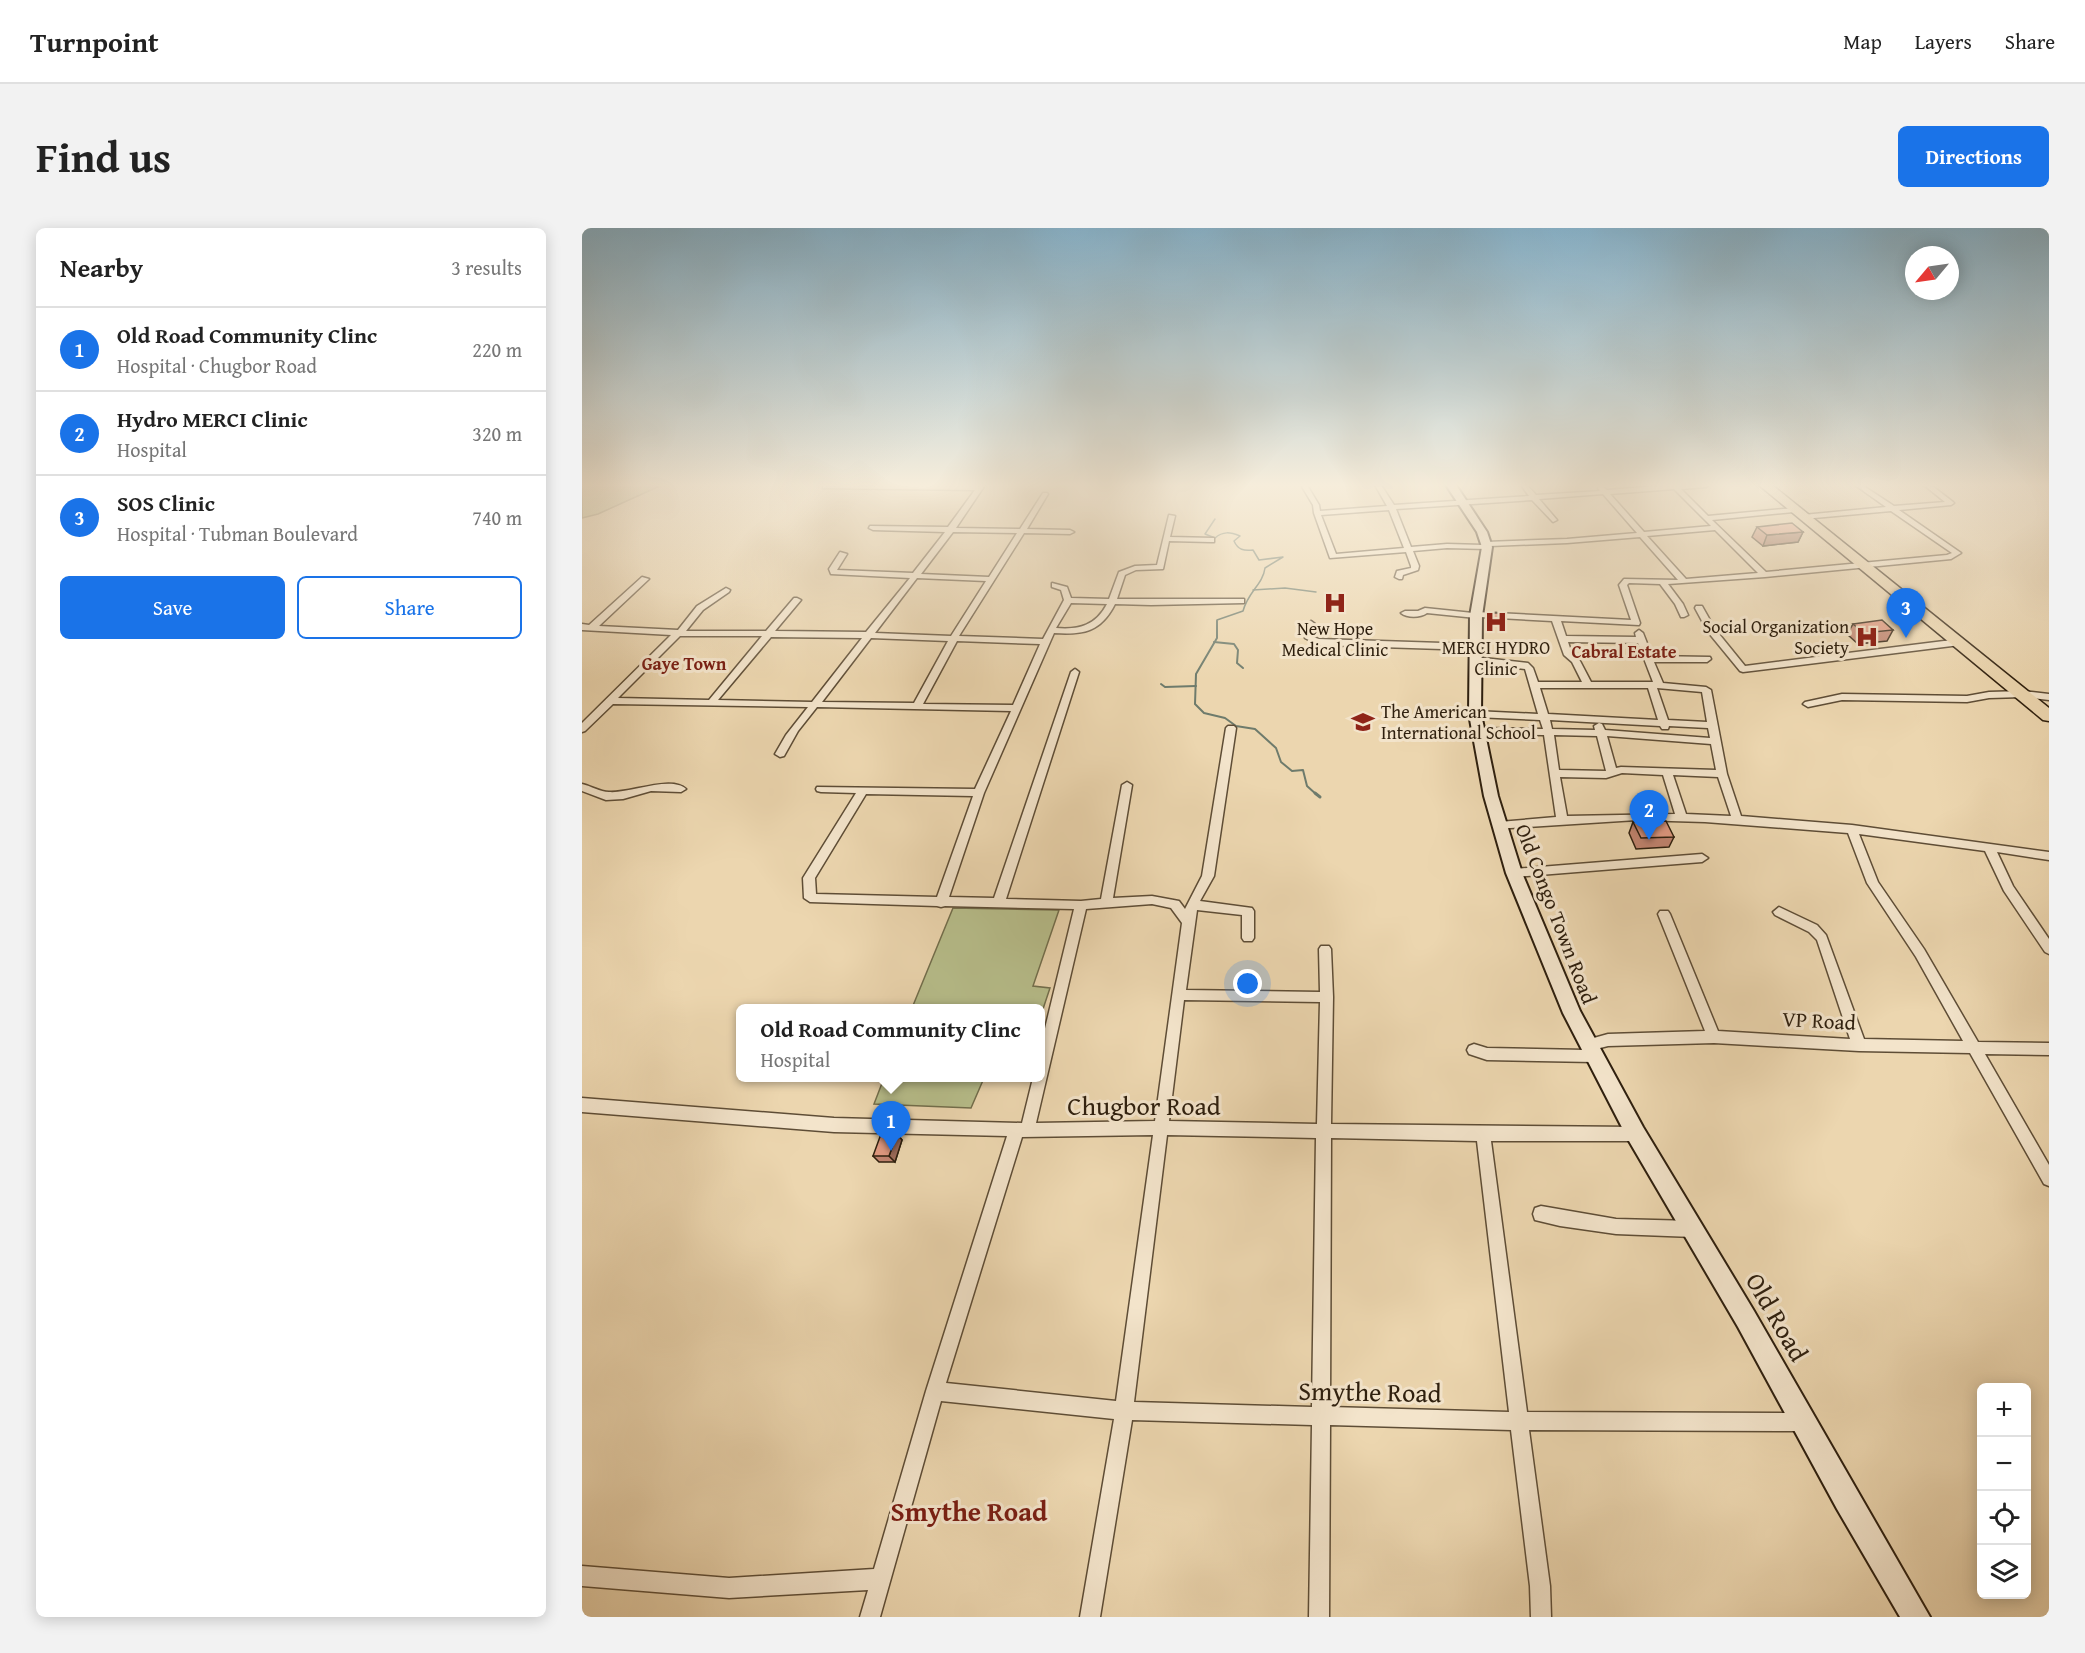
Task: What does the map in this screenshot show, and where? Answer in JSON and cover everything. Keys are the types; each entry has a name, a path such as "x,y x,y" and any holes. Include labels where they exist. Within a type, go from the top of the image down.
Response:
{"highway":[{"path":"1843,550 2049,716"}],"street":[{"path":"780,754 791,731 815,705 866,635 916,577 935,550"},
{"path":"918,704 954,638 1011,550"},
{"path":"1051,630 1076,631 1101,622 1114,601 1122,574 1127,571 1162,565 1166,550"},
{"path":"1330,550 1332,556 1401,550"},
{"path":"1399,577 1400,573 1414,570 1410,550"},
{"name":"Old Congo Town Road","path":"1485,550 1476,615 1474,654 1477,731 1499,826 1514,873 1572,1013 1591,1050"},
{"path":"1657,550 1684,582"},
{"path":"1738,550 1765,575"},
{"path":"1668,737 1648,659 1623,585 1627,581 1684,582 1765,575 1948,557 1958,553 1953,550"},
{"path":"843,554 833,569 834,572 992,579"},
{"path":"587,627 645,579"},
{"path":"1662,581 1684,615"},
{"path":"941,903 979,793 1045,642 1068,600 1064,589 1055,585"},
{"path":"582,729 679,633 700,608 726,590"},
{"path":"711,703 797,600"},
{"path":"1068,600 1241,602"},
{"path":"1699,608 1715,636 1743,669 1960,642"},
{"path":"1405,613 1420,614 1425,609 1476,615 1636,623"},
{"path":"1556,619 1568,655 1576,661 1588,686"},
{"path":"1311,624 1309,638 1318,642 1474,654 1528,666 1548,731 1562,818"},
{"path":"587,627 679,633 866,635 1045,642"},
{"path":"1563,639 1640,640"},
{"path":"1648,659 1707,659"},
{"path":"998,904 1075,672"},
{"path":"1533,685 1655,685 1706,690 1714,741 1737,819"},
{"path":"1808,704 1842,697 1929,699 2023,694 2049,697"},
{"path":"612,701 815,705 918,704 1015,708"},
{"path":"1475,714 1711,725"},
{"path":"1597,719 1612,774"},
{"path":"1090,1617 1124,1411 1188,922 1192,905 1208,876 1231,728"},
{"path":"1477,731 1602,733 1714,741"},
{"path":"1556,773 1612,774 1621,770 1722,774"},
{"path":"1667,772 1681,816"},
{"path":"1106,904 1127,785"},
{"path":"582,787 606,796 622,795 651,788 681,789"},
{"path":"821,789 979,793"},
{"path":"863,790 809,878 810,898 1081,905 1152,900 1175,904 1188,922"},
{"path":"1499,826 1562,818 1681,816 1737,819 1852,829 2049,856"},
{"path":"1852,829 1874,883 1920,952 2049,1179"},
{"path":"1989,847 2008,888 2049,949"},
{"path":"1514,873 1702,858"},
{"path":"1045,1056 1081,905"},
{"path":"1192,905 1248,911 1248,938"},
{"path":"1779,912 1794,921 1812,926 1822,938 1859,1044"},
{"path":"1664,914 1714,1037"},
{"path":"1319,1617 1323,1416 1323,1132 1327,997 1325,949"},
{"path":"1180,995 1327,997"},
{"name":"VP Road","path":"1474,1050 1487,1054 1591,1050 1608,1040 1714,1037 1859,1044 2049,1049"},
{"name":"Old Road","path":"1591,1050 1636,1134 1805,1422 1846,1500 1916,1617"},
{"path":"870,1617 879,1579 935,1391 1038,1082"},
{"name":"Chugbor Road","path":"582,1105 834,1125 1022,1129 1161,1128 1323,1132 1636,1134"},
{"path":"1483,1134 1540,1586 1541,1617"},
{"path":"1541,1214 1575,1221 1651,1230 1693,1229"},
{"name":"Smythe Road","path":"935,1391 1124,1411 1519,1421 1805,1422"},
{"path":"582,1576 729,1588 879,1579"}],"green space":[{"path":"953,908 1059,910 1033,986 1050,988 1045,1004 914,1004"},
{"path":"882,1082 982,1082 971,1108 874,1104"}],"building":[{"path":"1491,613 1502,613 1503,619 1492,619"},
{"path":"1882,620 1893,630 1864,633 1853,624"},
{"path":"1666,821 1674,837 1641,838 1633,822"},
{"path":"881,1134 897,1134 889,1156 873,1156"}],"waterway":[{"path":"1244,550 1253,550 1259,560 1283,557 1265,568 1264,574 1254,590"},
{"path":"1254,590 1285,588 1316,592"},
{"path":"1215,642 1217,638 1217,620 1243,611 1254,590"},
{"path":"1196,686 1196,674 1215,642"},
{"path":"1215,642 1234,644 1238,650 1237,663 1243,668"},
{"path":"1161,684 1165,687 1196,686"},
{"path":"1196,686 1195,704 1204,713 1225,718 1236,726 1255,729 1276,748 1281,762 1292,771 1303,770 1307,786 1317,795"},
{"path":"1315,793 1320,797"}],"place":[{"name":"New Hope Medical Clinic","path":"1335,603"},
{"name":"MERCI HYDRO Clinic","path":"1496,622"},
{"name":"Social Organization Society","path":"1867,637"},
{"name":"SOS Clinic","path":"1906,638"},
{"name":"The American International School","path":"1363,722"},
{"name":"Hydro MERCI Clinic","path":"1649,840"},
{"name":"Old Road Community Clinc","path":"891,1151"}],"district":[{"name":"Cabral Estate","path":"1624,652"},
{"name":"Gaye Town","path":"684,664"},
{"name":"Smythe Road","path":"969,1512"}]}
